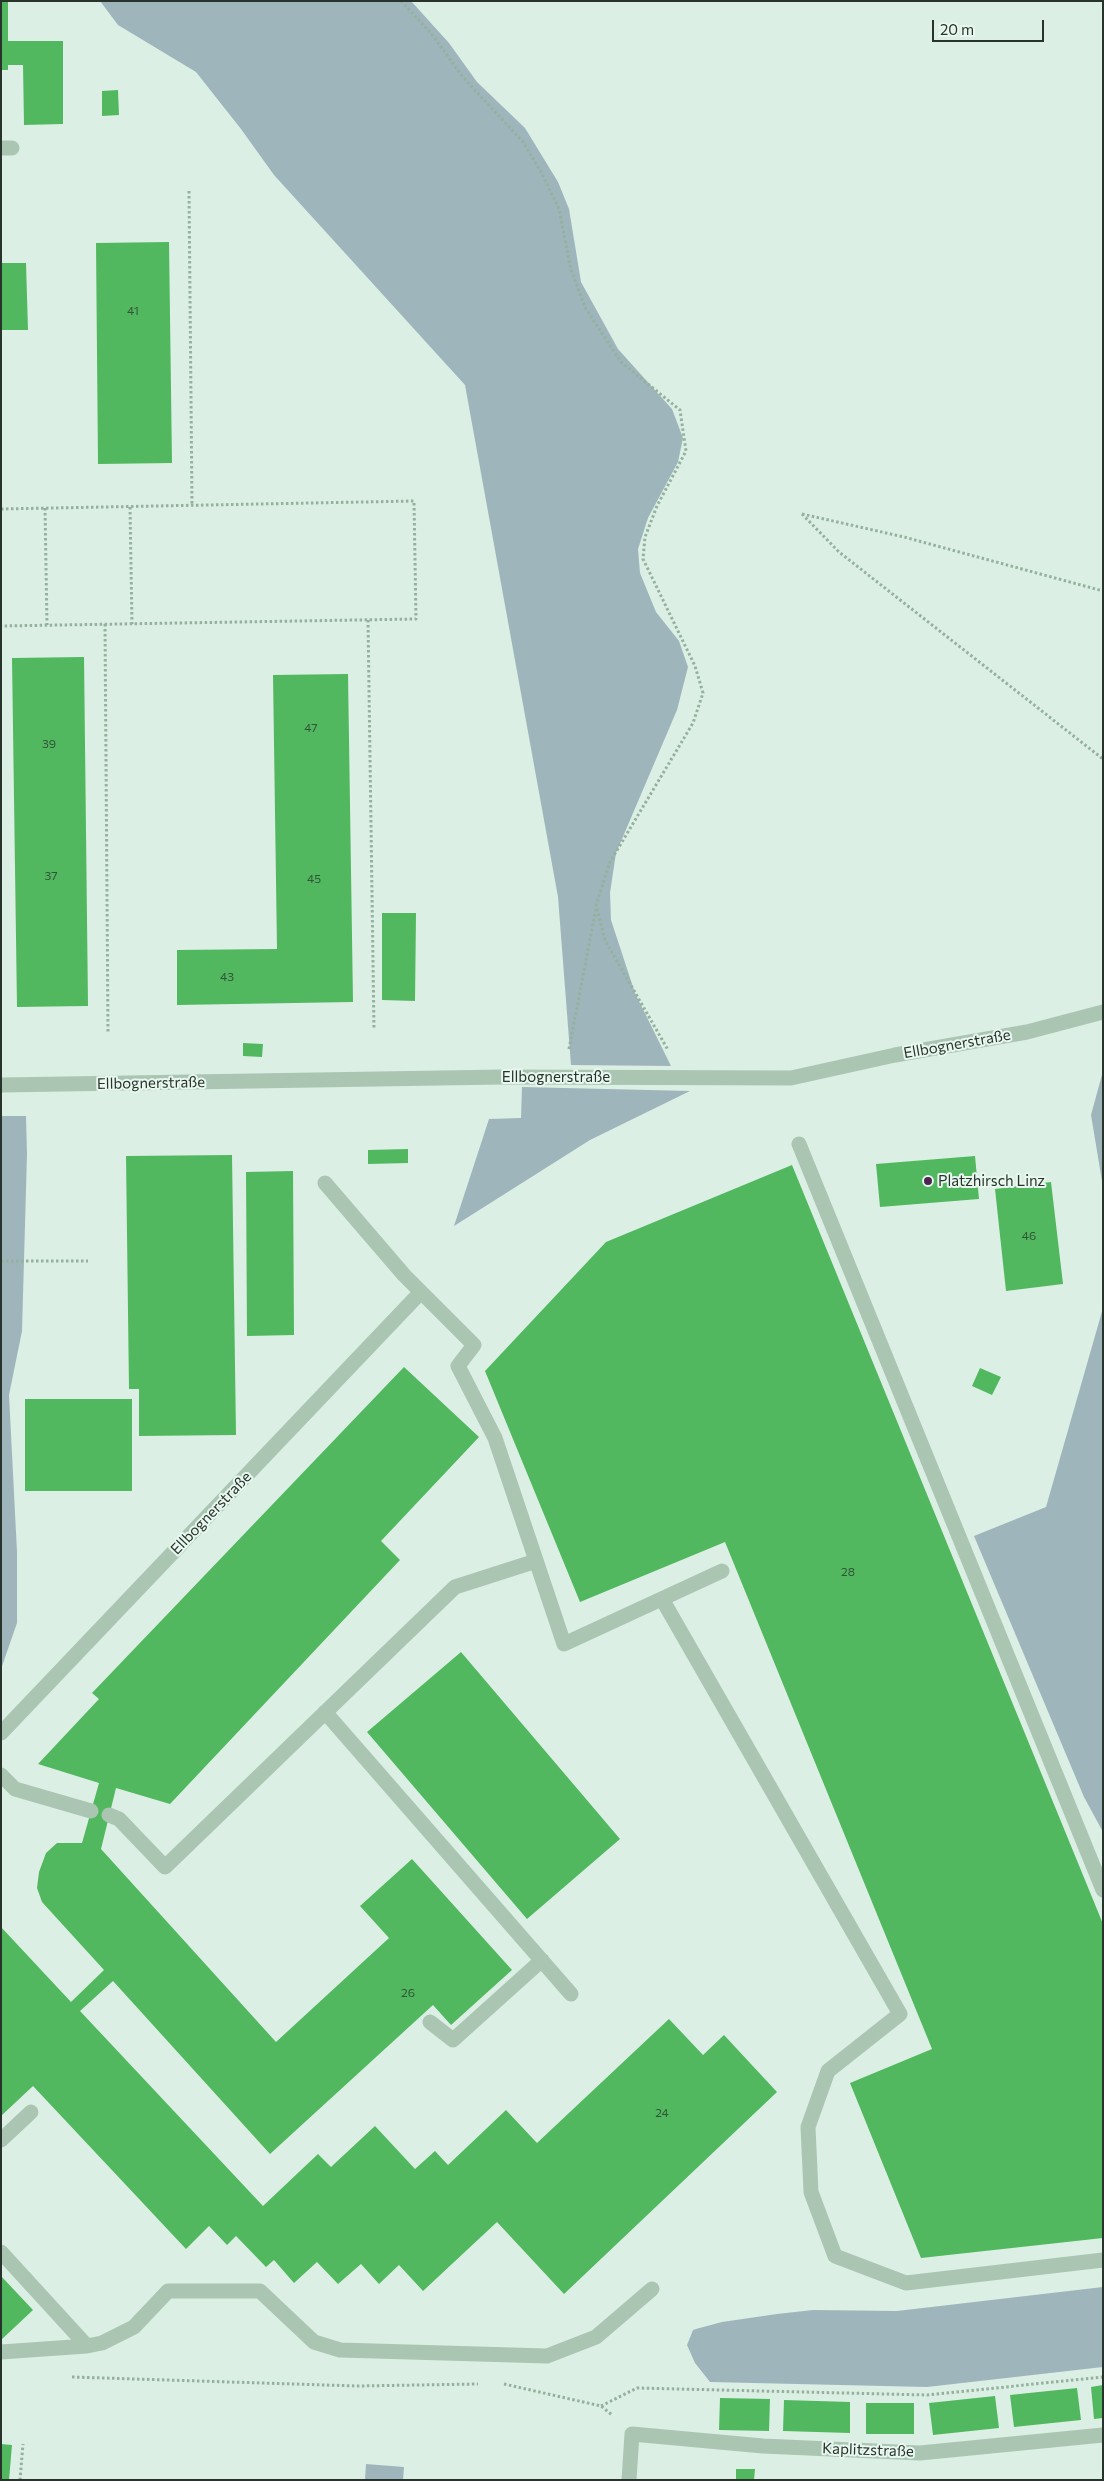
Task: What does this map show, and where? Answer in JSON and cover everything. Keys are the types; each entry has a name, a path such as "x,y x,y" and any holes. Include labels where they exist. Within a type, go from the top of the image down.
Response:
{"street":[{"name":"Ellbognerstraße","path":"1,1085 564,1077 683,1076 791,1078 895,1056 1027,1032 1103,1012"},
{"path":"799,1144 1103,1890"},
{"path":"325,1183 420,1293 474,1345 458,1366 495,1438 564,1644 722,1571"},
{"name":"Ellbognerstraße","path":"1,1733 420,1293"},
{"path":"109,1815 119,1819 165,1867 455,1587 536,1561"},
{"path":"662,1599 900,2014 828,2071 808,2127 811,2192 835,2256 906,2283 1103,2260"},
{"path":"325,1712 571,1994"},
{"path":"1,1775 15,1789 91,1810"},
{"path":"430,2022 453,2040 542,1960"},
{"path":"1,2140 30,2112"},
{"path":"1,2252 87,2346"},
{"path":"1,2352 87,2346 102,2343 134,2326 168,2291 260,2291 314,2342 340,2350 547,2356 596,2337 652,2289"},
{"path":"628,2480 632,2434"},
{"name":"Kaplitzstraße","path":"632,2434 763,2446 920,2452 1103,2436"}],"path":[{"path":"401,1 431,33 462,76 523,142 542,174 559,209 571,270 586,308 621,362 680,410 686,451 657,506 645,537 643,559 695,666 703,692 693,723 610,862 596,905 564,1077"},
{"path":"189,191 192,505"},
{"path":"1,509 414,501 416,619 1,626"},
{"path":"130,506 132,624"},
{"path":"45,508 47,626"},
{"path":"1103,591 904,537 802,514 839,552 1103,758"},
{"path":"368,620 374,1030"},
{"path":"105,624 108,1033"},
{"path":"596,905 605,940 683,1076"},
{"path":"1,1261 88,1260"},
{"path":"70,2377 357,2386 483,2384"},
{"path":"601,2406 637,2388 927,2395 1103,2377"},
{"path":"502,2384 601,2406 632,2434"},
{"path":"20,2480 24,2444"}],"shaded area":[{"path":"100,1 411,1 449,43 477,82 525,128 558,182 569,209 581,282 618,349 672,409 683,438 678,462 648,518 638,549 640,573 656,612 679,641 688,667 677,710 616,853 610,893 611,920 635,993 671,1066 571,1065 558,897 465,385 274,175 196,72 118,25"},
{"path":"1103,1071 1103,1187 1091,1115"},
{"path":"522,1087 690,1091 590,1140 454,1226 489,1119 521,1118"},
{"path":"1,1116 26,1116 27,1154 22,1331 9,1395 17,1552 17,1623 1,1669"},
{"path":"1103,1308 1103,1832 1084,1797 974,1536 1046,1507"},
{"path":"1103,2287 1103,2367 927,2387 710,2382 695,2363 687,2345 693,2330 722,2322 777,2314 813,2310 897,2311"},
{"path":"366,2464 404,2467 403,2480 365,2480"}],"building":[{"path":"1,1 8,1 8,41 63,41 63,124 24,125 23,65 8,65 8,70 1,70"},
{"path":"118,90 119,115 102,116 102,91"},
{"path":"169,242 172,463 98,464 96,243"},
{"path":"1,263 26,263 28,330 1,330"},
{"path":"84,657 88,1006 17,1007 12,658"},
{"path":"348,674 353,1002 177,1005 177,950 277,949 273,675"},
{"path":"382,913 416,913 415,1001 382,1000"},
{"path":"243,1043 263,1044 262,1057 243,1056"},
{"path":"408,1149 408,1163 368,1164 368,1150"},
{"path":"232,1155 236,1435 139,1436 139,1389 129,1389 126,1156"},
{"name":"Platzhirsch Linz","path":"975,1156 979,1199 880,1207 876,1164"},
{"path":"792,1165 1103,1924 1103,2238 921,2258 850,2083 932,2049 725,1542 580,1602 485,1371 606,1242"},
{"path":"293,1171 294,1335 247,1336 246,1172"},
{"path":"1051,1182 1063,1284 1006,1291 995,1189"},
{"path":"404,1367 479,1437 381,1541 400,1560 170,1804 116,1788 101,1849 276,2042 389,1938 360,1906 412,1859 512,1970 451,2025 433,2005 270,2154 113,1981 80,2011 263,2206 318,2154 331,2167 375,2126 415,2169 435,2151 448,2165 506,2110 537,2143 669,2019 703,2055 724,2035 777,2092 564,2294 497,2222 423,2291 399,2265 379,2284 361,2264 338,2284 317,2262 294,2283 274,2260 266,2267 236,2236 227,2245 209,2226 186,2249 33,2086 1,2116 1,1927 71,2002 104,1970 42,1902 37,1888 39,1872 46,1853 57,1843 82,1843 99,1783 38,1764 99,1699 92,1693"},
{"path":"980,1368 1001,1377 992,1395 972,1386"},
{"path":"25,1399 132,1399 132,1491 25,1491"},
{"path":"461,1652 620,1839 527,1919 367,1732"},
{"path":"1,2276 33,2310 1,2340"},
{"path":"1103,2385 1103,2418 1094,2419 1091,2387"},
{"path":"1077,2388 1081,2420 1014,2427 1010,2395"},
{"path":"995,2396 999,2428 933,2435 929,2403"},
{"path":"720,2398 770,2399 769,2431 719,2430"},
{"path":"784,2400 850,2402 850,2433 783,2431"},
{"path":"866,2403 914,2403 914,2434 866,2434"},
{"path":"1,2444 12,2445 9,2480 1,2480"},
{"path":"736,2469 755,2469 754,2480 736,2480"}],"place":[{"name":"Platzhirsch Linz","path":"928,1181"}]}
